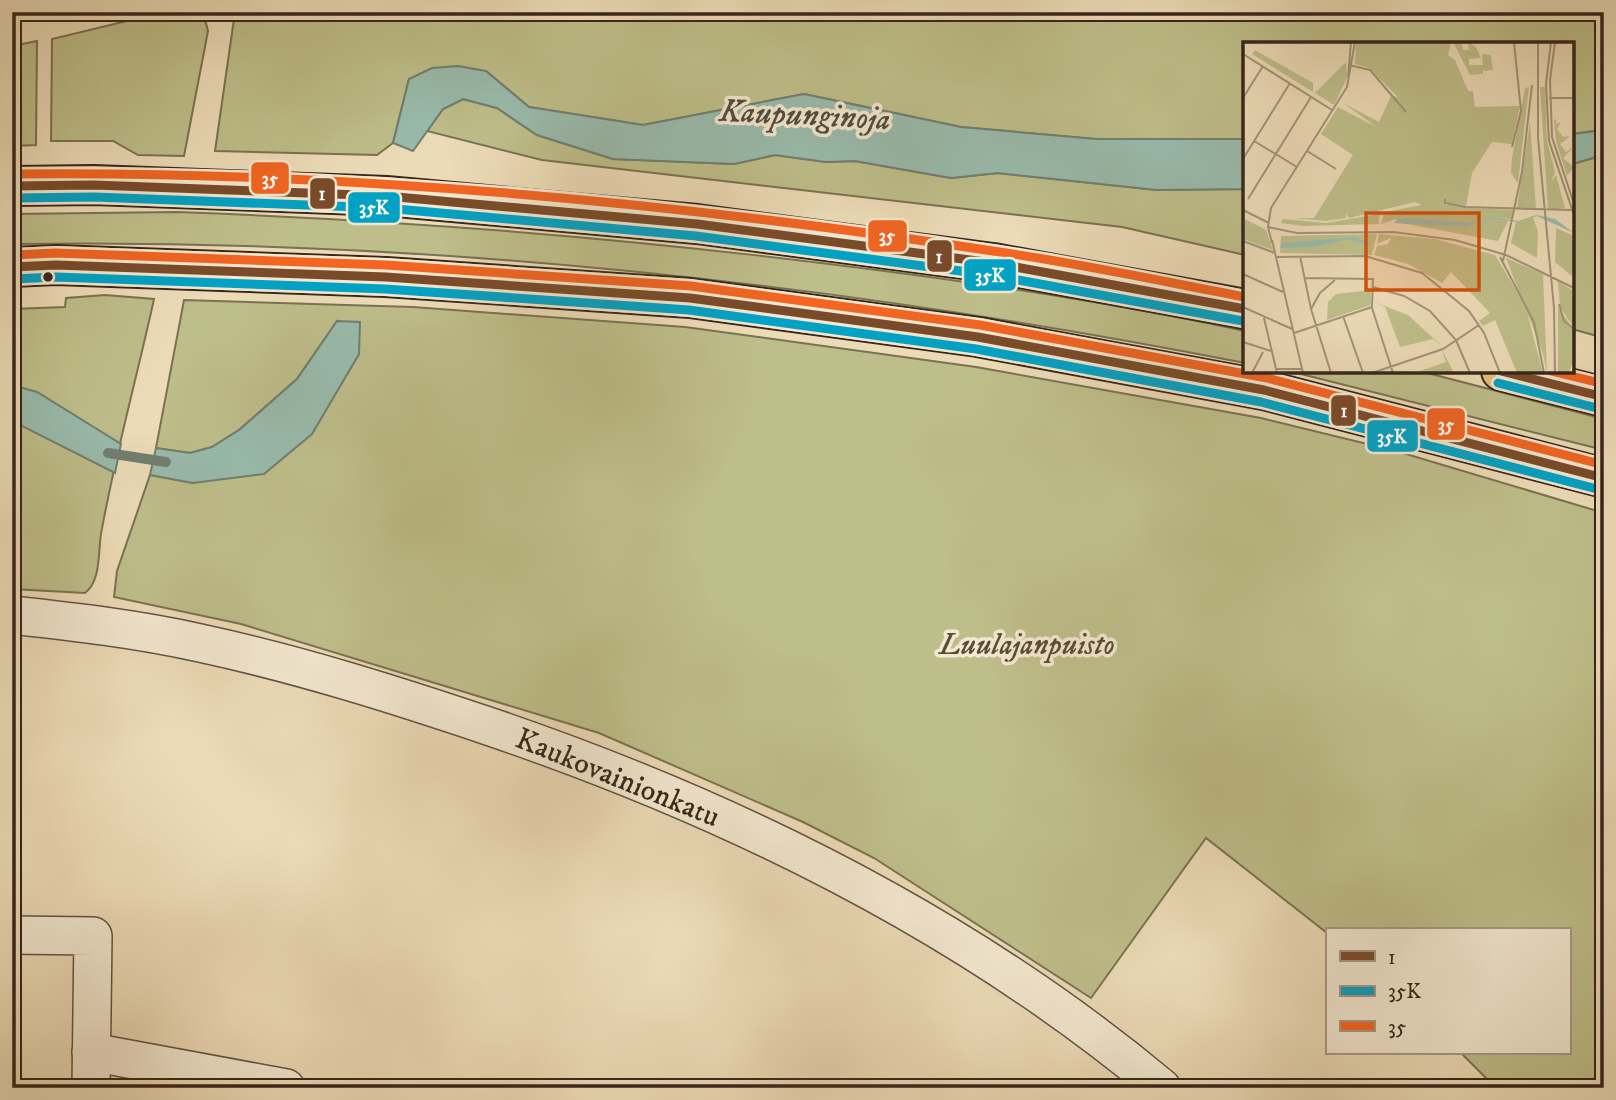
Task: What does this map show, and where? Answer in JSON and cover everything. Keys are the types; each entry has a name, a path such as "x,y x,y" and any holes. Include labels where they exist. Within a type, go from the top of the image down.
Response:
{"highway":[{"path":"12,186 94,186 386,196 683,223 993,263 1243,309"},
{"path":"12,267 56,265 386,276 690,298 745,305 978,337 1264,390 1604,478"},
{"path":"1509,373 1604,397"}],"street":[{"name":"Kaukovainionkatu","path":"12,615 96,625 259,657 442,710 623,774 792,849 936,929 1042,997 1162,1088"},
{"path":"12,935 93,936 91,1088"},
{"path":"91,1052 286,1088"}],"green space":[{"path":"164,12 197,12 206,23 208,31 184,156 138,155 113,141 51,141 52,39"},
{"path":"235,12 1604,12 1604,130 1574,134 1574,42 1243,42 1243,139 1096,139 961,127 804,94 643,125 529,107 486,71 409,79 393,143 377,155 215,151"},
{"path":"37,41 36,145 12,146 12,46"},
{"path":"463,99 497,108 537,135 613,159 734,164 775,155 826,162 855,161 951,178 998,173 1157,190 1243,189 1243,255 1122,227 542,160 427,131 443,109"},
{"path":"1604,155 1604,338 1574,330 1574,163"},
{"path":"178,212 342,220 586,238 748,254 1090,301 1243,331 1243,363 938,310 632,271 323,249 168,244 12,244 12,214"},
{"path":"105,295 154,299 119,445 94,581 85,593 12,589 12,309 65,307 66,298"},
{"name":"Luulajanpuisto","path":"184,300 413,307 685,327 976,367 1261,418 1396,451 1604,513 1604,1088 1496,1088 1462,1054 1570,1054 1570,928 1326,928 1326,932 1206,838 1091,998 874,858 803,822 599,733 241,624 114,597 117,571 150,475 193,483 338,389 359,354 337,321 297,379 239,430 212,447 190,453 156,448"},
{"path":"1297,373 1428,373 1604,419 1604,450"}],"water":[{"name":"Kaupunginoja","path":"458,66 486,71 529,107 643,125 804,94 961,127 1096,139 1243,139 1243,189 1157,190 998,173 951,178 855,161 826,162 775,155 734,164 613,159 537,135 497,108 463,99 443,109 413,151 393,143 409,79 432,68"},
{"path":"1604,130 1604,155 1574,163 1574,134"},
{"path":"337,321 360,322 359,354 312,434 264,474 193,483 150,475 156,448 190,453 212,447 239,430 297,379"},
{"path":"12,385 37,392 121,444 115,473 12,421"}],"waterway":[{"name":"Kaupunginoja","path":"108,453 166,462"}],"transit line":[{"name":"35","path":"12,174 258,177 627,204 872,233 1025,256 1243,297"},
{"name":"1","path":"12,186 94,185 386,196 697,224 993,263 1243,309"},
{"name":"35K","path":"12,198 94,197 385,208 696,236 991,275 1243,321"},
{"name":"35","path":"12,255 56,253 386,265 691,286 980,325 1267,378 1604,465"},
{"name":"1","path":"12,267 56,265 386,277 690,298 978,337 1264,390 1604,478"},
{"name":"35K","path":"13,279 56,277 385,289 689,310 976,349 1261,402 1601,490"},
{"name":"1","path":"1509,373 1604,397"},
{"name":"35","path":"1559,373 1604,384"},
{"name":"35K","path":"1498,383 1601,409"}]}
